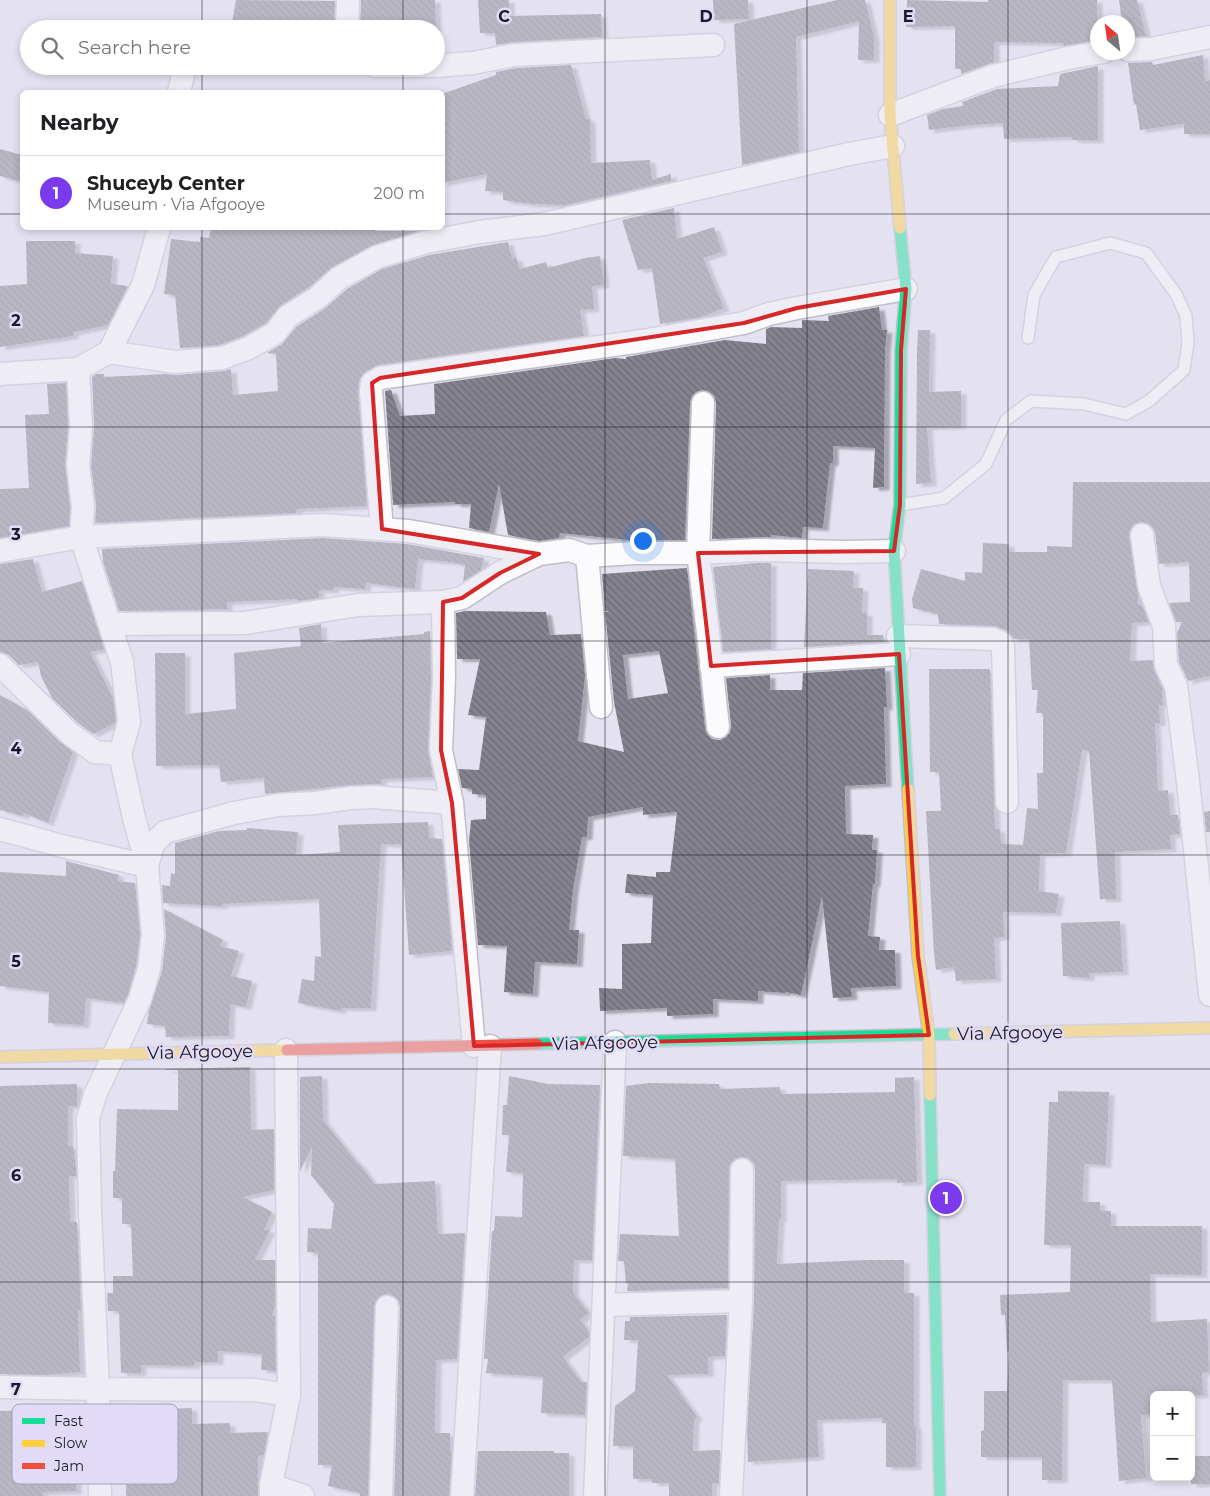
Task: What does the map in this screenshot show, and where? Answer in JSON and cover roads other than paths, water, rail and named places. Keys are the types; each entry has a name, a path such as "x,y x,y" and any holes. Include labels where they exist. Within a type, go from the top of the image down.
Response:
{"street":[{"path":"347,20 348,0"},
{"path":"890,0 890,115 906,289 901,350 900,505 894,551 898,645 918,956 929,1035 940,1496"},
{"path":"1135,50 1151,49 1210,37"},
{"path":"445,65 473,63 514,55 713,45"},
{"path":"890,115 993,76 1090,54"},
{"path":"179,90 183,75"},
{"path":"109,352 175,362 222,358 249,348 275,332 288,316 317,298 339,278 377,257 426,242 480,232 544,224 849,154 893,146"},
{"path":"0,374 78,369 109,352 143,285 159,230"},
{"path":"382,529 371,391 372,383 380,378 651,339 744,323 769,314 797,308 906,289"},
{"path":"78,369 81,426 78,466 83,507 82,537 122,662 130,722 120,754 147,866 153,935 149,969 140,998 95,1095 88,1119 98,1404"},
{"path":"702,403 698,553 718,727"},
{"path":"0,551 82,537 323,525 435,535 539,554 570,550 587,556 757,550 894,551"},
{"path":"1142,535 1149,586 1164,626 1166,665 1176,686 1188,781 1210,995"},
{"path":"110,624 245,623 358,605 443,602 462,598 500,573 539,554"},
{"path":"587,556 601,707"},
{"path":"443,602 444,678 441,750 452,803 482,1046 462,1496"},
{"path":"711,666 898,645 993,639 1000,642 1003,647 1007,802"},
{"path":"0,664 69,733 95,752 120,754"},
{"path":"147,866 153,844 165,832 234,813 278,805 315,803 351,798 374,797 452,803"},
{"path":"0,829 147,866"},
{"name":"Via Afgooye","path":"0,1057 1210,1028"},
{"path":"595,1496 615,1042"},
{"path":"286,1050 289,1395 272,1490 303,1496"},
{"path":"731,1496 741,1302 742,1170"},
{"path":"604,1305 741,1302"},
{"path":"381,1496 387,1307"},
{"path":"0,1388 254,1390 289,1395"}],"lane":[{"path":"900,505 944,498 986,464 1006,420 1031,401 1084,404 1126,414 1149,401 1184,370 1188,343 1186,316 1176,294 1146,253 1110,243 1056,257 1034,295 1028,338"}],"place":[{"name":"Shuceyb Center","path":"946,1198"}]}
